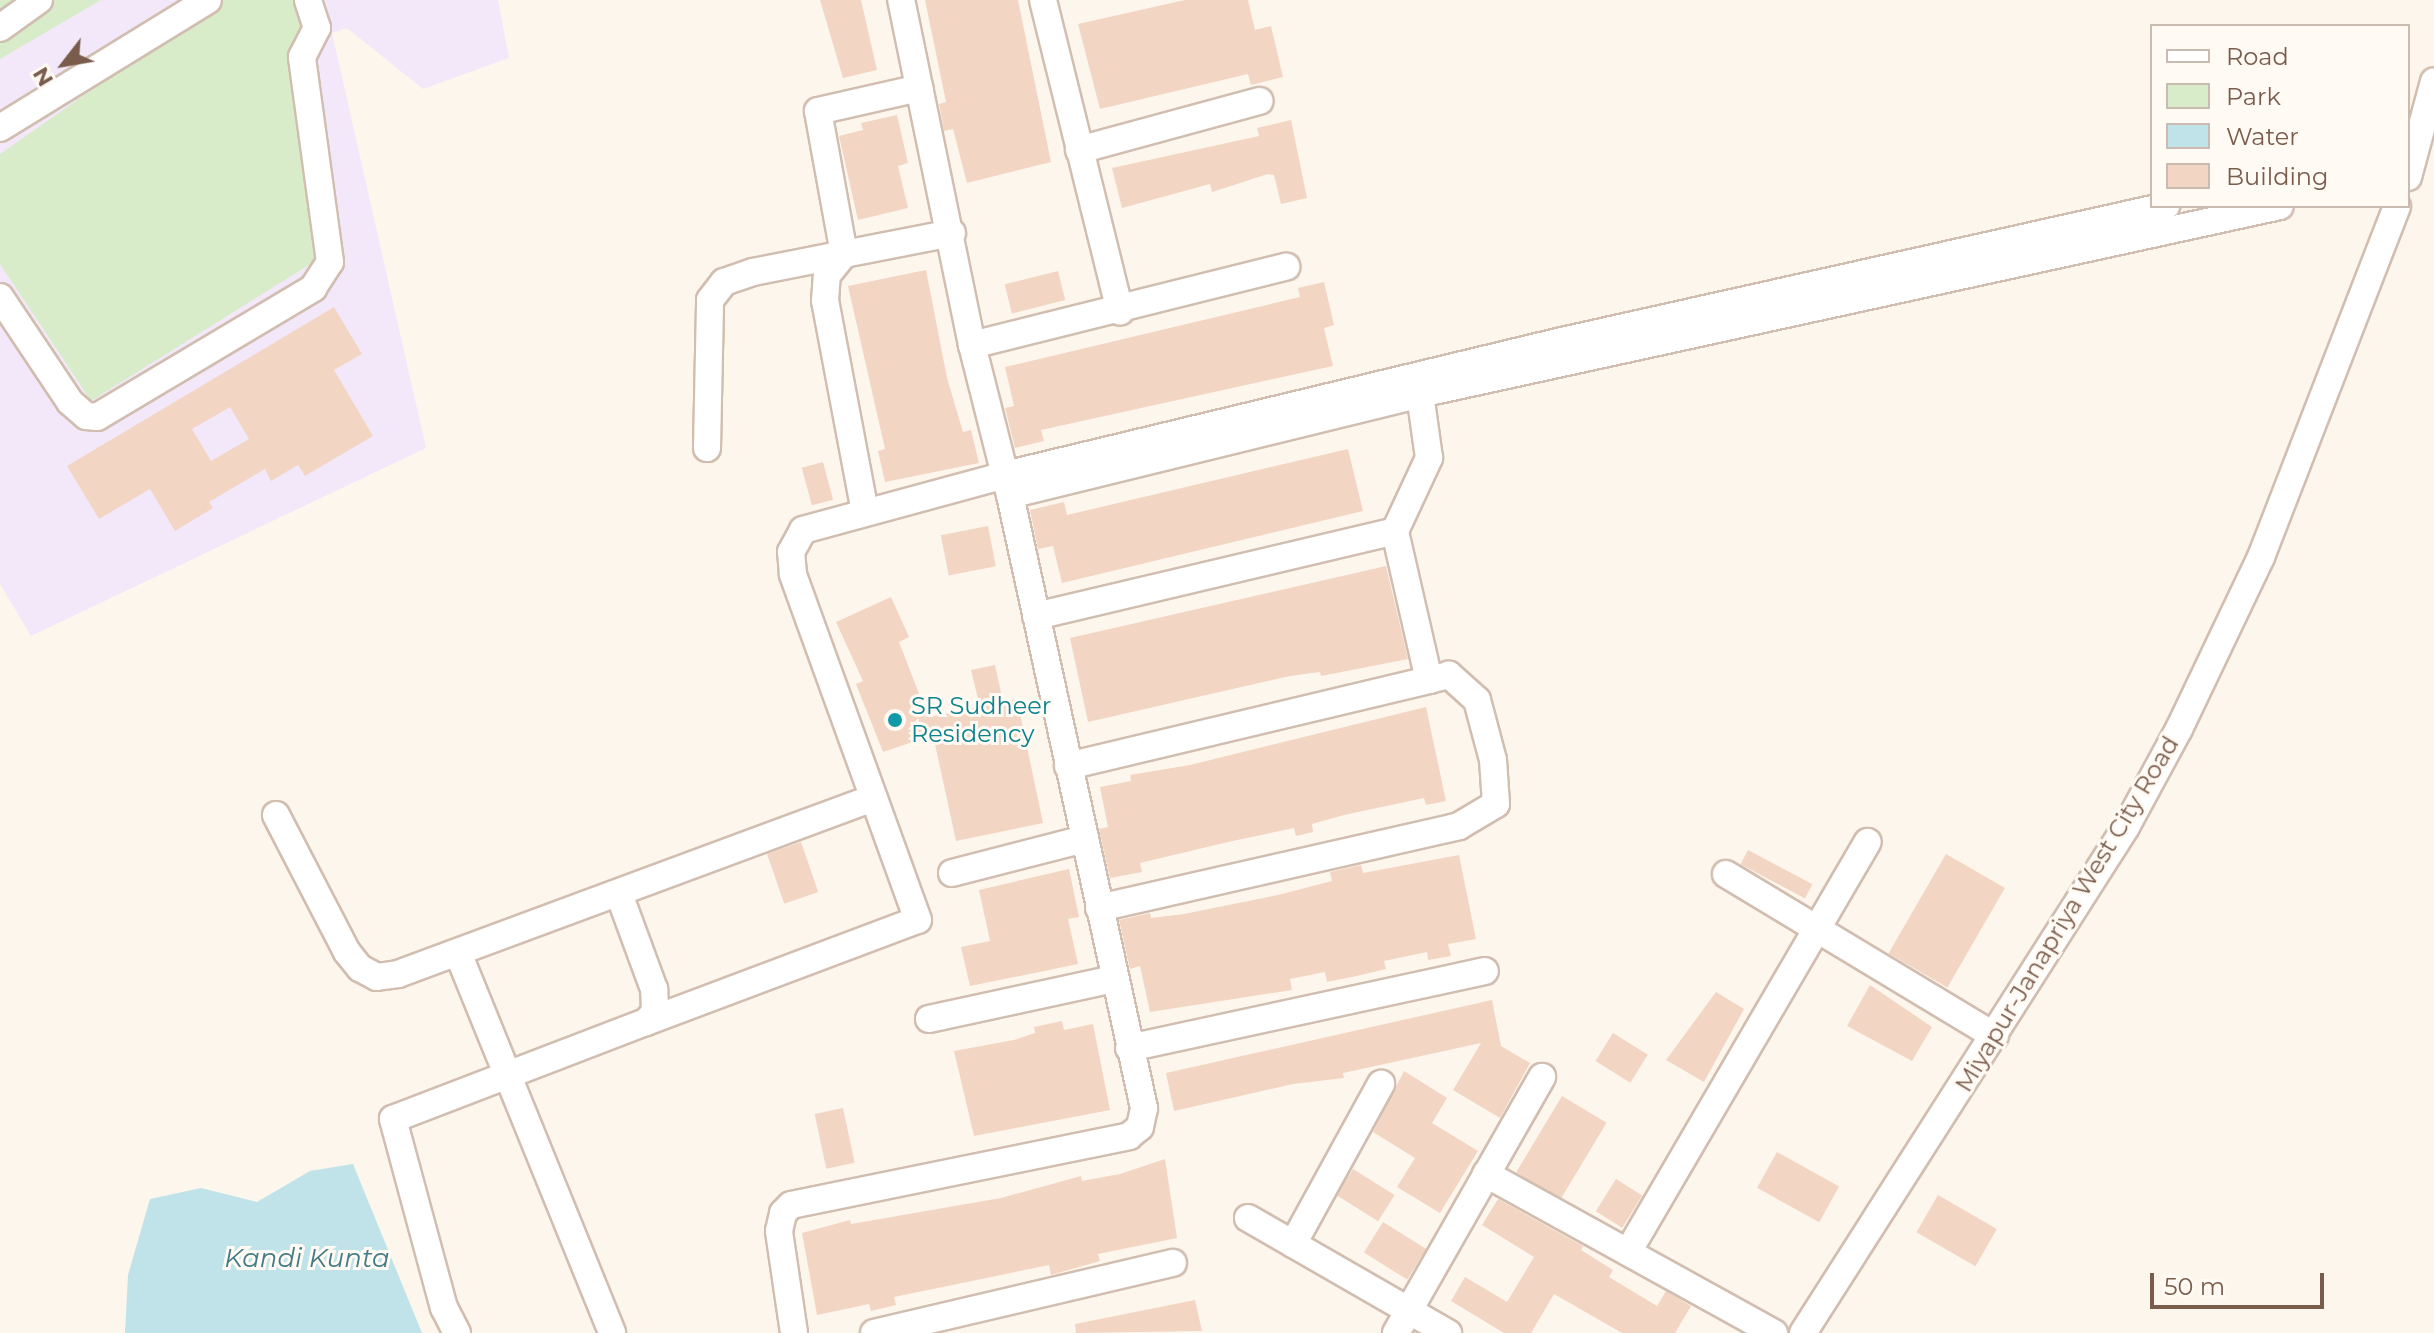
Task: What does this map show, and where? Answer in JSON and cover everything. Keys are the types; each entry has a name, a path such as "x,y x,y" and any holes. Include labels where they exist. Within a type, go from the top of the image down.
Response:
{"street":[{"path":"0,28 39,0"},
{"path":"0,128 208,0"},
{"path":"0,297 70,402 86,416 97,417 313,288 330,262 302,57 317,28 308,0"},
{"path":"794,1333 779,1231 783,1213 791,1205 1129,1136 1140,1127 1144,1108 1008,485 972,345 952,233 901,0"},
{"path":"1050,2 1079,150 1120,312"},
{"path":"2412,151 2434,81"},
{"path":"865,512 825,301 827,275 844,254 818,111 919,88"},
{"path":"1079,150 1259,101"},
{"path":"1008,485 1562,341 2157,208"},
{"path":"457,1333 444,1308 393,1119 918,920 793,574 791,552 803,530 865,512 1008,485 2271,208"},
{"name":"Miyapur-Janapriya West City Road","path":"1803,1333 2126,827 2179,729 2261,557 2396,208"},
{"path":"707,448 710,300 724,282 753,272 952,233"},
{"path":"972,345 1120,312 1286,267"},
{"path":"1420,394 1429,458 1395,531 1429,680"},
{"path":"1036,616 1395,531"},
{"path":"1068,766 1449,675 1477,700 1493,760 1496,804 1459,826 1099,908"},
{"path":"276,815 360,968 377,977 398,974 458,953 873,798"},
{"path":"952,873 1084,839"},
{"path":"1628,1252 1868,842"},
{"path":"1726,874 1995,1036"},
{"path":"619,894 654,989 655,1012 646,1022"},
{"path":"458,953 612,1333"},
{"path":"1129,1048 1485,971"},
{"path":"929,1019 1114,979"},
{"path":"1402,1322 1542,1077"},
{"path":"1293,1244 1381,1084"},
{"path":"1486,1174 1774,1333"},
{"path":"1248,1218 1293,1244 1402,1322 1448,1333"},
{"path":"874,1333 1173,1263"}],"shaded area":[{"path":"0,0 498,0 509,58 423,89 347,28 332,33 426,448 31,636 0,584"}],"green space":[{"path":"0,0 101,0 0,59"},
{"path":"220,0 301,0 336,248 91,401 0,264 0,154"}],"water":[{"name":"Kandi Kunta","path":"353,1164 422,1333 125,1333 128,1275 150,1199 201,1188 257,1202 310,1171"}],"building":[{"path":"820,0 861,0 877,70 843,78"},
{"path":"925,0 1018,0 1051,162 967,183 953,129 944,131 939,104 946,102"},
{"path":"1185,0 1248,0 1255,30 1271,26 1283,77 1251,85 1248,74 1100,109 1078,24"},
{"path":"897,115 908,163 898,166 908,208 858,220 839,136 863,130 861,123"},
{"path":"1291,120 1307,198 1281,204 1274,175 1268,174 1212,192 1210,184 1122,208 1112,168 1259,136 1257,128"},
{"path":"926,270 947,378 963,432 971,430 979,463 885,482 878,451 885,449 848,286"},
{"path":"1058,271 1065,300 1012,313 1005,284"},
{"path":"1324,282 1334,325 1324,328 1333,366 1041,430 1044,441 1015,448 1005,408 1014,406 1005,367 1300,297 1298,288"},
{"path":"334,307 362,354 334,370 373,436 305,476 298,465 271,481 265,469 209,502 213,508 175,531 150,489 99,519 67,466","holes":["230,407 249,439 211,461 192,429"]},
{"path":"1348,449 1363,511 1062,583 1053,546 1038,549 1030,510 1064,502 1067,515"},
{"path":"823,462 833,500 812,505 802,468"},
{"path":"988,526 996,566 949,575 941,535"},
{"path":"1386,566 1408,659 1321,676 1320,672 1290,676 1088,722 1070,638"},
{"path":"891,597 909,637 899,642 928,717 980,707 971,670 995,665 1003,702 1017,699 1043,823 956,841 933,735 883,752 856,684 863,681 836,622"},
{"path":"1426,707 1446,801 1426,805 1424,798 1344,815 1312,824 1313,832 1296,836 1294,828 1228,842 1140,863 1142,872 1110,878 1099,829 1108,827 1100,787 1131,781 1130,775 1190,765"},
{"path":"801,842 818,892 784,904 767,854"},
{"path":"1748,850 1812,884 1805,898 1740,864"},
{"path":"1946,854 2005,888 1947,988 1888,954"},
{"path":"1459,855 1476,939 1448,944 1451,956 1428,960 1427,952 1384,961 1386,969 1327,982 1325,972 1290,979 1292,990 1150,1012 1140,966 1130,969 1119,920 1150,913 1151,918 1184,914 1278,895 1332,881 1330,872 1361,865 1363,873"},
{"path":"1069,869 1079,917 1068,919 1078,964 970,986 961,947 990,941 979,890"},
{"path":"1870,985 1932,1027 1912,1061 1847,1026"},
{"path":"1716,992 1744,1009 1704,1082 1666,1060"},
{"path":"1492,1000 1501,1046 1530,1063 1500,1118 1453,1090 1481,1043 1343,1073 1344,1078 1293,1084 1174,1111 1166,1073"},
{"path":"1062,1021 1064,1030 1093,1024 1110,1110 974,1136 954,1051 1014,1040 1035,1033 1034,1027"},
{"path":"1613,1033 1648,1055 1630,1083 1596,1061"},
{"path":"1404,1071 1447,1098 1432,1123 1478,1151 1440,1213 1397,1187 1415,1158 1373,1132"},
{"path":"1562,1096 1607,1123 1561,1199 1516,1172"},
{"path":"843,1108 855,1163 826,1169 815,1114"},
{"path":"1777,1152 1839,1186 1819,1222 1757,1188"},
{"path":"1165,1159 1177,1238 1098,1254 1100,1261 1051,1275 1049,1265 894,1297 896,1305 871,1311 869,1304 817,1315 802,1233 850,1220 851,1224 1001,1198 1081,1176 1082,1181 1120,1174"},
{"path":"1353,1169 1395,1195 1378,1221 1337,1195"},
{"path":"1616,1179 1642,1195 1622,1228 1596,1211"},
{"path":"1938,1195 1997,1229 1975,1266 1916,1232"},
{"path":"1498,1199 1583,1246 1581,1250 1613,1270 1609,1277 1657,1306 1666,1291 1691,1306 1675,1333 1622,1333 1554,1294 1531,1333 1504,1333 1451,1301 1465,1277 1507,1302 1534,1257 1482,1225"},
{"path":"1383,1222 1426,1249 1407,1280 1364,1253"},
{"path":"1195,1300 1202,1331 1076,1333 1075,1324"}],"place":[{"name":"SR Sudheer Residency","path":"895,720"}]}
